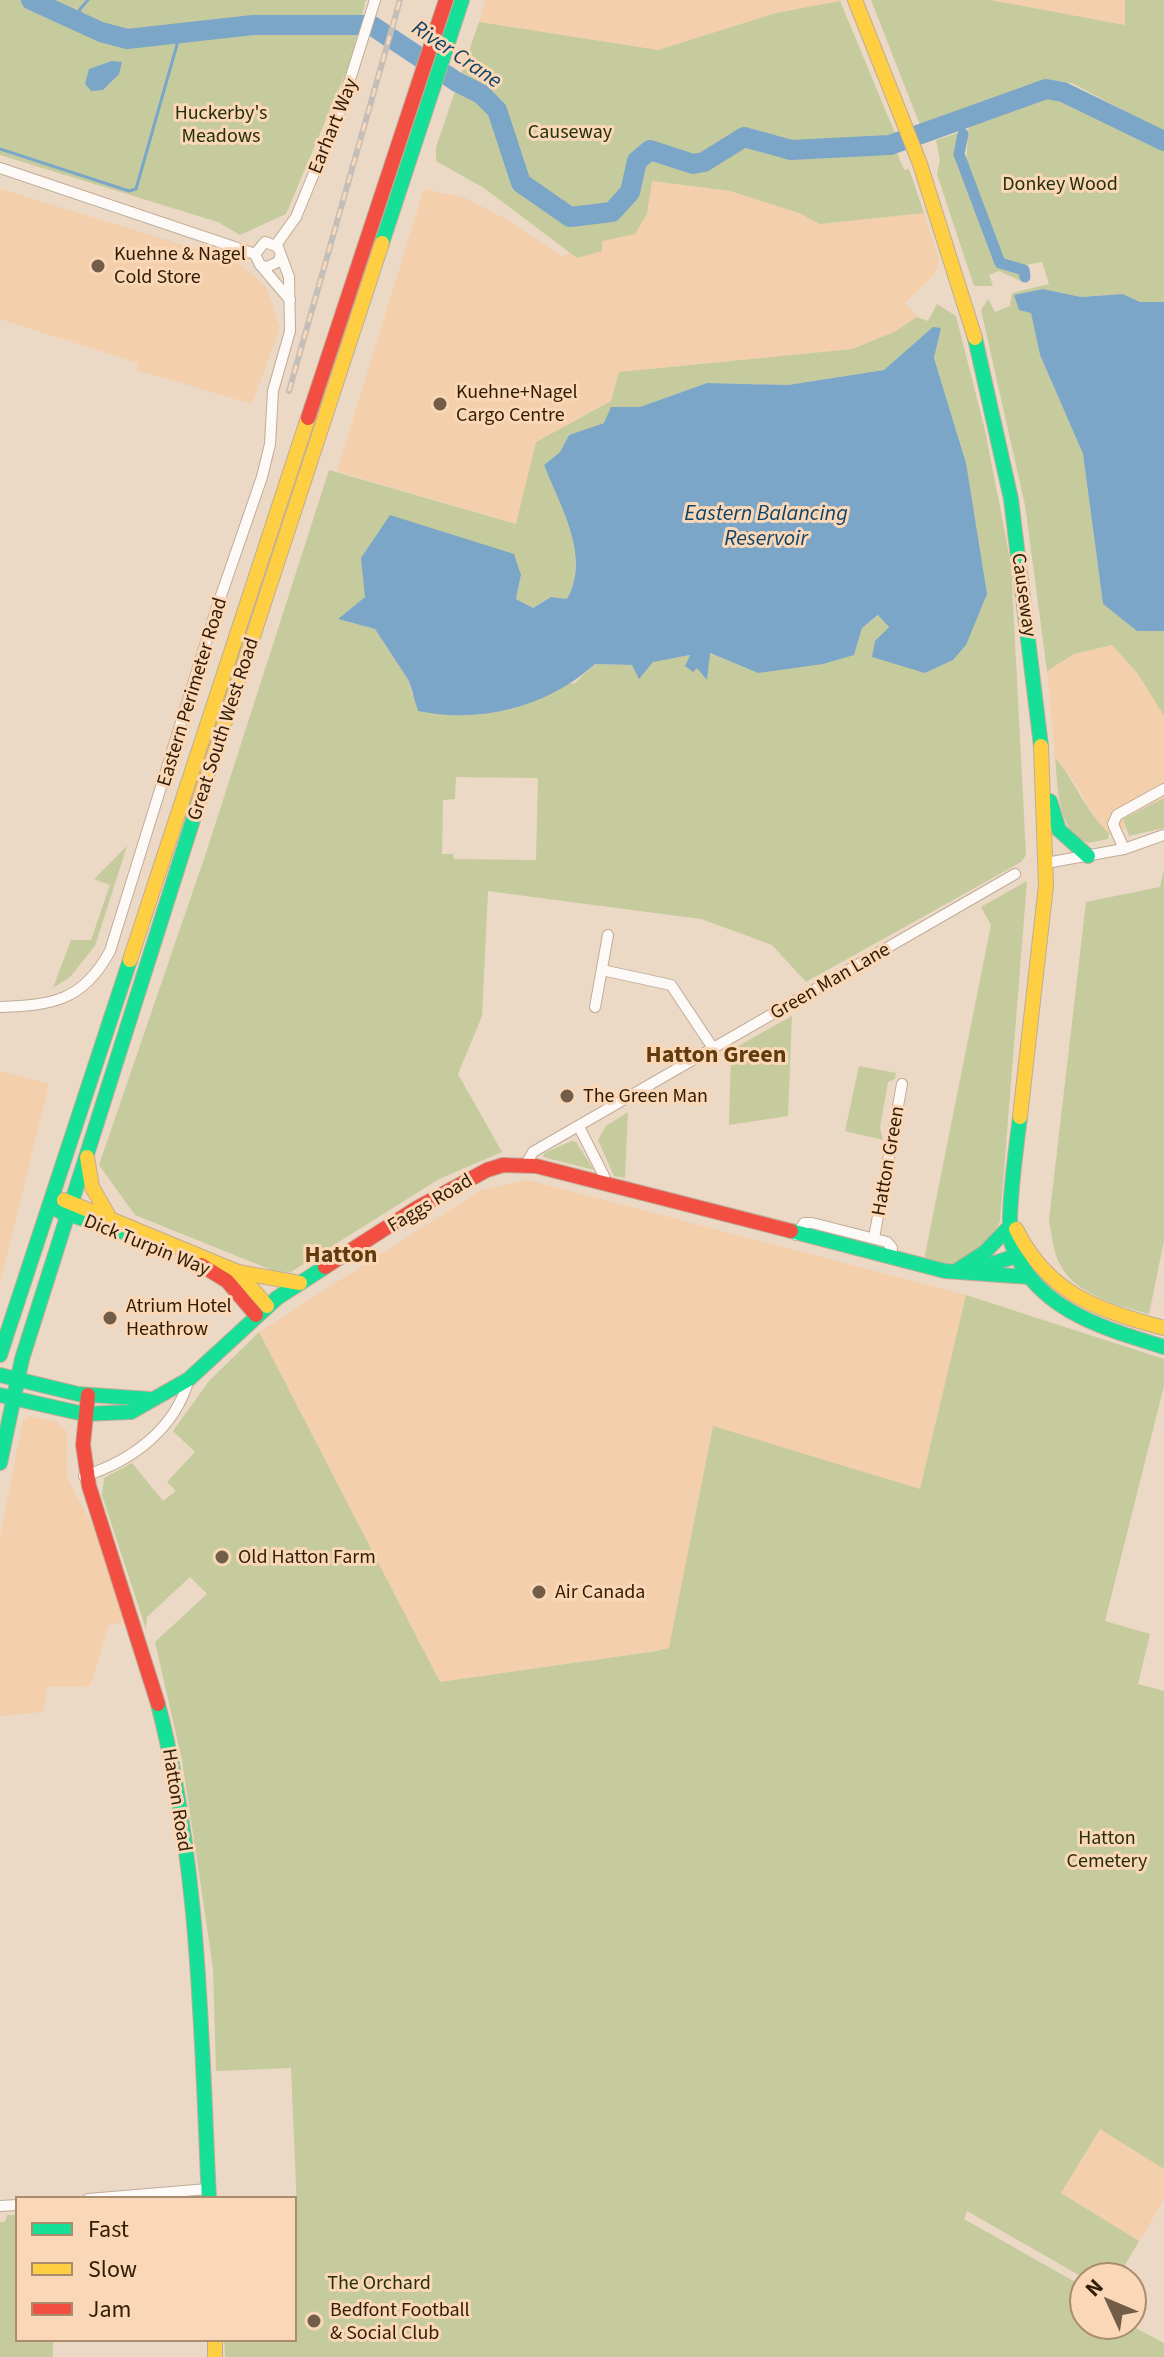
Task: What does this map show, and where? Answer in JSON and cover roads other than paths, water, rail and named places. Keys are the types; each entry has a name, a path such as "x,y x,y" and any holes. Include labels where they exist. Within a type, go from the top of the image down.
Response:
{"main road":[{"name":"Great South West Road","path":"0,1463 6,1397 23,1381 75,1208 87,1156 149,955 434,85 446,0"},
{"name":"Great South West Road","path":"0,1355 3,1336 421,75 462,0"},
{"name":"Causeway","path":"855,0 922,168 965,299 993,410 1017,545 1045,784 1046,863 1010,1219 1029,1277"},
{"path":"1045,784 1059,830 1088,856"},
{"path":"87,1156 92,1187 108,1215"},
{"name":"Faggs Road","path":"6,1397 84,1414 131,1412 189,1379 262,1311 300,1283 471,1177 503,1165 526,1164 891,1259 958,1273 1029,1277"},
{"path":"48,1201 75,1208"},
{"name":"Dick Turpin Way","path":"75,1208 108,1215 238,1272"},
{"name":"Dick Turpin Way","path":"75,1208 215,1272 262,1311"},
{"path":"958,1273 975,1260 1010,1219"},
{"path":"958,1273 1022,1254 1081,1302 1108,1314 1164,1328"},
{"path":"238,1272 300,1283"},
{"path":"238,1272 262,1311"},
{"path":"1029,1277 1054,1301 1077,1316 1119,1334 1164,1347"},
{"path":"0,1375 88,1395 133,1400 157,1398"},
{"name":"Hatton Road","path":"88,1395 84,1414 84,1476 119,1574 164,1726 173,1768 197,1954 208,2194"}],"street":[{"name":"Earhart Way","path":"278,250 296,217 352,80 373,5"},
{"path":"0,168 272,267 278,250 261,244 257,259"},
{"name":"Eastern Perimeter Road","path":"0,1007 50,1004 76,992 100,969 129,900 270,444 273,391 290,331 289,277 278,250"},
{"path":"257,259 291,302"},
{"path":"1124,849 1113,824 1117,815 1164,789"},
{"path":"1046,863 1124,849 1164,835"},
{"name":"Green Man Lane","path":"526,1164 533,1152 1015,874"},
{"path":"595,1007 608,935"},
{"path":"602,970 671,985 713,1048"},
{"name":"Hatton Green","path":"874,1238 902,1084"},
{"path":"579,1127 604,1176 604,1185"},
{"name":"Faggs Road","path":"796,1235 804,1223 812,1223 874,1238"},
{"path":"874,1238 890,1245 891,1259"},
{"path":"84,1476 151,1442 176,1408 189,1379"},
{"path":"136,2197 208,2194"}],"water":[{"path":"112,61 122,62 119,74 103,90 91,91 85,84 89,69"},
{"path":"1043,289 1081,297 1123,294 1140,302 1164,302 1164,631 1137,631 1103,604 1083,454 1040,355 1031,313 1019,310 1014,295"},
{"name":"Eastern Balancing Reservoir","path":"933,327 941,328 934,358 966,463 987,594 966,645 953,660 925,673 872,657 875,641 889,627 878,615 862,628 854,655 823,664 758,673 710,653 707,680 697,668 693,672 685,666 690,655 653,662 639,679 632,665 595,664 576,679 535,701 489,713 441,714 418,711 409,681 375,629 338,619 365,597 361,558 390,515 514,554 521,575 516,599 533,608 551,597 567,599 574,583 574,549 565,514 544,465 560,452 569,435 604,423 611,407 640,407 707,383 788,385 884,370"}],"waterway":[{"name":"River Crane","path":"31,0 101,32 127,39 253,25 371,25 457,82 481,94 497,110 521,183 570,217 612,212 630,192 637,161 650,150 693,164 704,162 744,137 791,150 890,145 1046,89 1063,92 1164,141"},
{"name":"River Crane","path":"77,21 80,9 88,0"},
{"path":"0,149 129,191 136,189 180,34"},
{"name":"River Crane","path":"965,122 969,117"},
{"path":"963,134 959,154 1000,263 1024,270 1025,277"}],"railway":[{"path":"289,391 400,0"}],"place":[{"name":"Kuehne & Nagel Cold Store","path":"98,266"},
{"name":"Kuehne+Nagel Cargo Centre","path":"440,404"},
{"name":"The Green Man","path":"567,1096"},
{"name":"Atrium Hotel Heathrow","path":"110,1318"},
{"name":"Old Hatton Farm","path":"222,1557"},
{"name":"Air Canada","path":"539,1592"},
{"name":"Bedfont Football & Social Club","path":"314,2321"}],"district":[{"name":"Hatton Green","path":"716,1054"},
{"name":"Hatton","path":"341,1254"}],"park label":[{"name":"Huckerby's Meadows","path":"221,124"},
{"name":"Donkey Wood","path":"1060,184"},
{"name":"Hatton Cemetery","path":"1107,1850"},
{"name":"The Orchard","path":"379,2283"}]}
